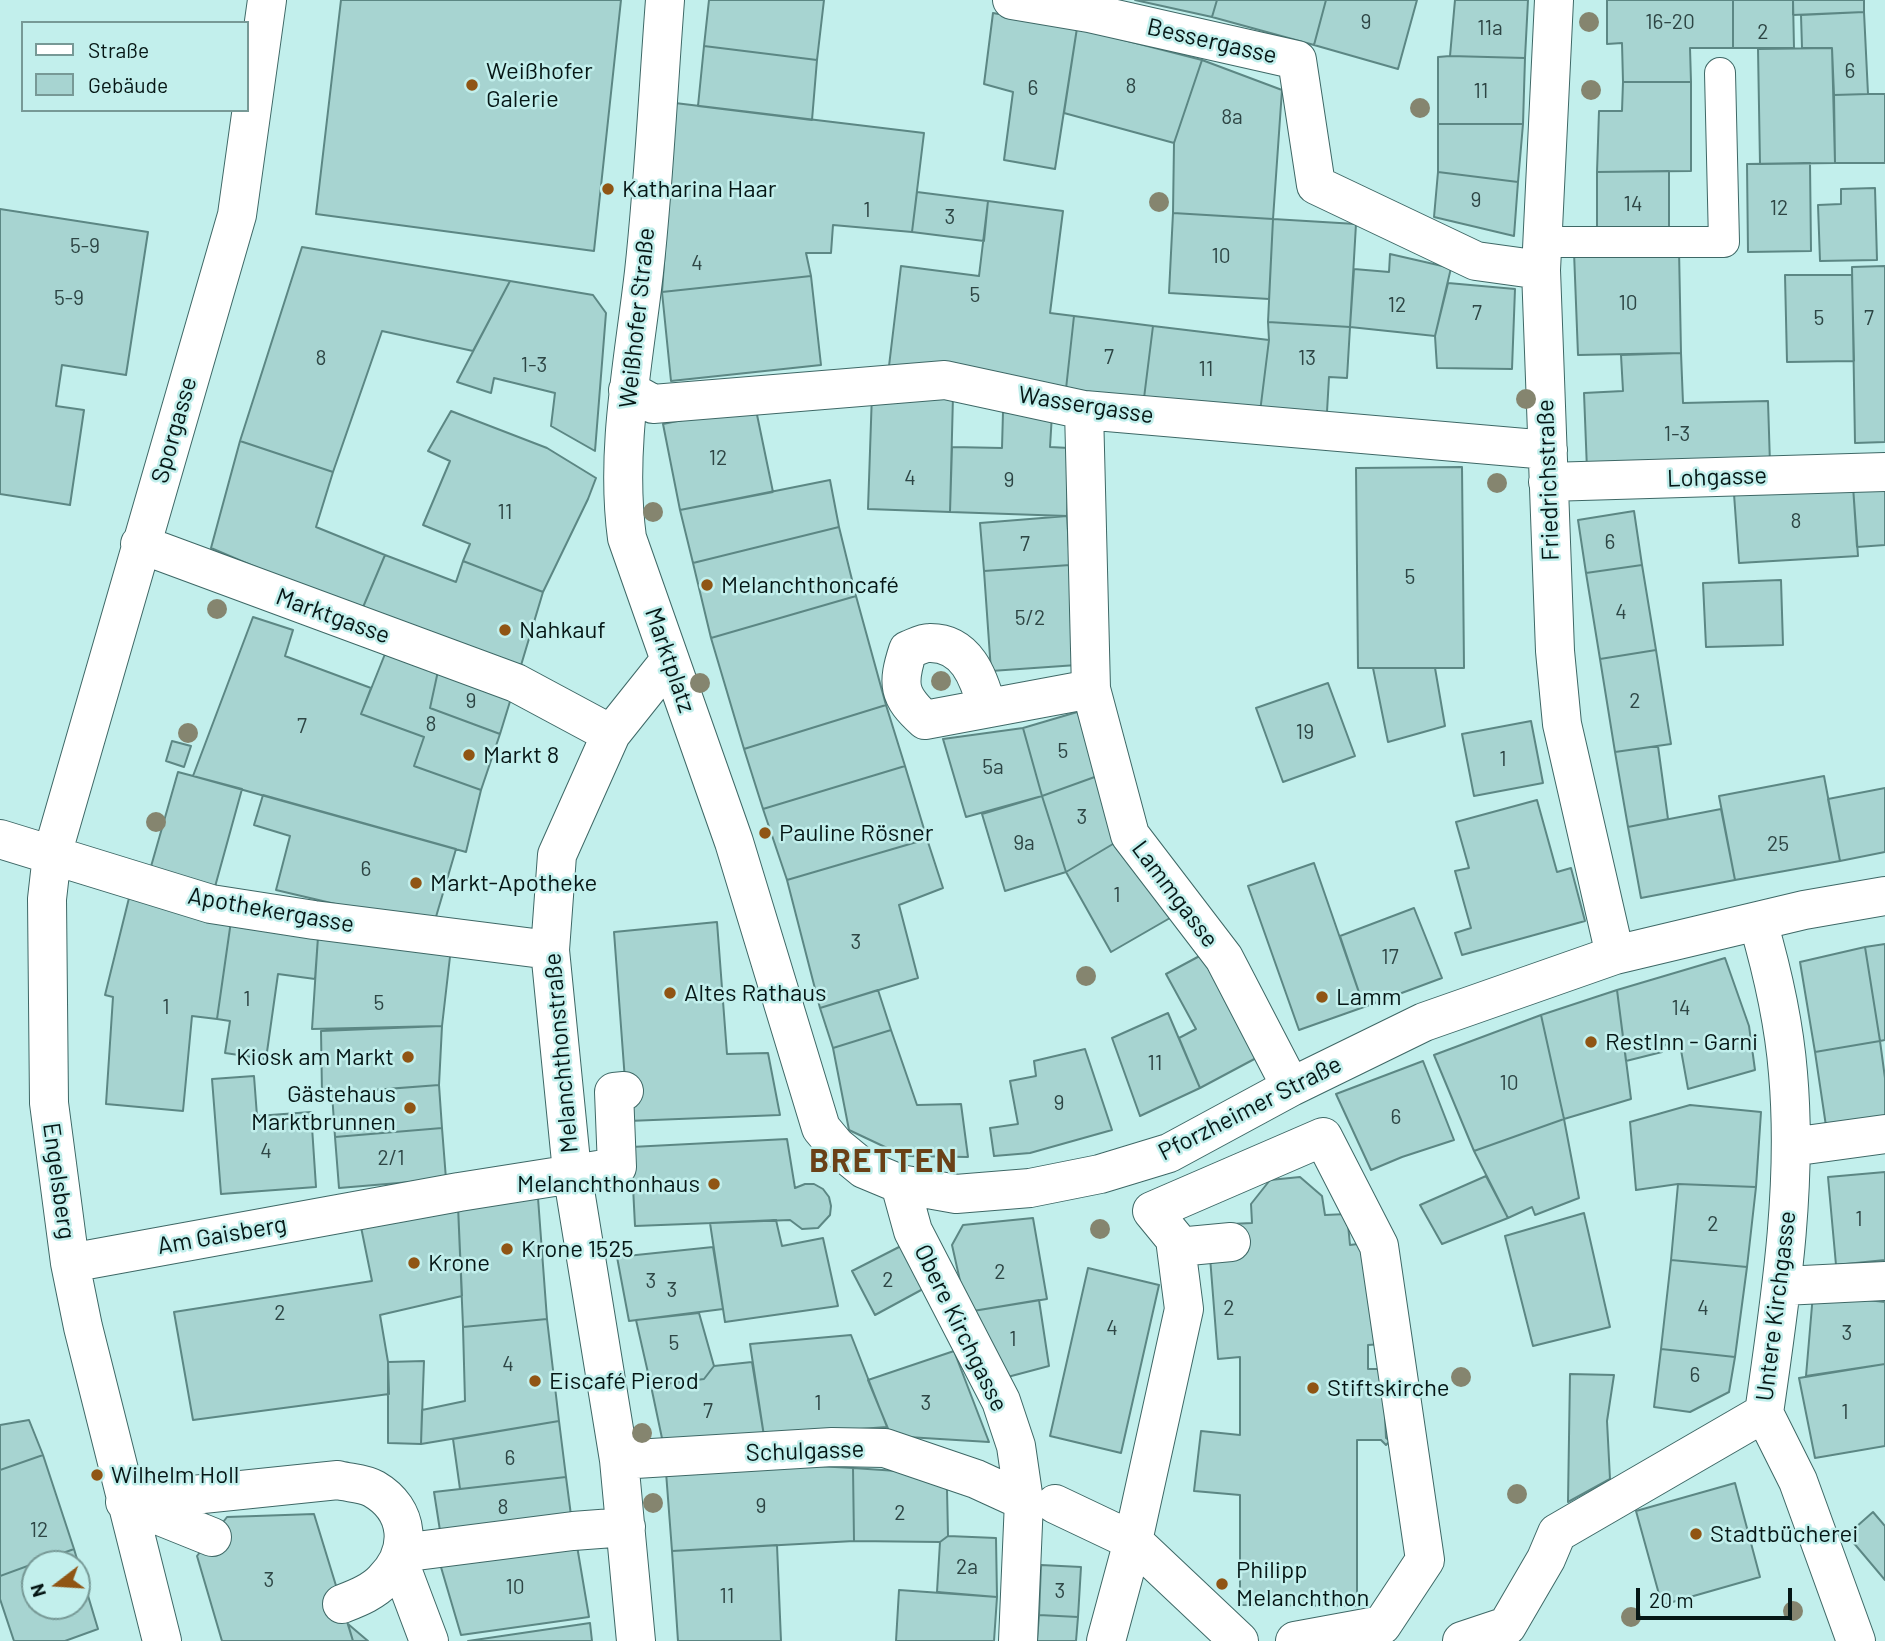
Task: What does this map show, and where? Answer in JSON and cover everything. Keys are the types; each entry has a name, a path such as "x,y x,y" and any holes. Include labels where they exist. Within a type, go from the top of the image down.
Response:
{"street":[{"name":"Sporgasse","path":"52,855 237,215 267,0"},
{"name":"Weißhofer Straße","path":"623,510 628,390 644,271 665,0"},
{"name":"Bessergasse","path":"1012,0 1090,13 1297,60 1316,186 1476,261 1541,256"},
{"name":"Friedrichstraße","path":"1554,0 1541,256 1555,651 1562,724 1615,955"},
{"name":"Wassergasse","path":"628,390 653,404 945,380 1084,410 1548,466"},
{"name":"Lammgasse","path":"1084,410 1091,689 1130,835 1224,958 1291,1087"},
{"name":"Lohgasse","path":"1548,466 1885,472"},
{"name":"Marktplatz","path":"623,510 627,538 723,809"},
{"name":"Marktgasse","path":"140,544 525,687 611,734"},
{"name":"Melanchthonstraße","path":"636,1641 619,1460 572,1172 550,950 557,855 611,734 670,660"},
{"path":"987,708 1091,689"},
{"name":"Pforzheimer Straße","path":"723,809 821,1128 836,1146 864,1169 900,1184 956,1194 1030,1188 1100,1174 1169,1153 1291,1087 1424,1022 1615,955 1804,909 1885,896"},
{"name":"Apothekergasse","path":"0,839 211,904 550,950"},
{"name":"Engelsberg","path":"52,855 47,899 48,1103 70,1263 125,1502 162,1641"},
{"name":"Untere Kirchgasse","path":"1514,1634 1557,1533 1764,1413 1783,1286 1791,1147 1788,1073 1767,952 1758,922"},
{"path":"572,1172 617,1167 614,1092 624,1091"},
{"path":"1791,1147 1885,1134"},
{"path":"1106,1641 1133,1541 1184,1309 1178,1247 1175,1239 1152,1211 1323,1137 1379,1246 1425,1560 1382,1625 1296,1641"},
{"name":"Am Gaisberg","path":"70,1263 572,1172"},
{"name":"Obere Kirchgasse","path":"900,1184 913,1231 1001,1401 1039,1502 1018,1641"},
{"path":"1178,1247 1231,1242"},
{"path":"1783,1286 1885,1281"},
{"path":"1764,1413 1798,1481 1858,1641 1885,1628"},
{"name":"Schulgasse","path":"619,1460 832,1447 885,1448 1039,1502 1133,1541 1239,1641"},
{"path":"125,1502 338,1480 371,1488 389,1499 402,1519 405,1538 401,1553 385,1579 365,1594 342,1604"},
{"path":"125,1502 212,1537"},
{"path":"401,1553 573,1531 626,1527"},
{"path":"401,1553 402,1572 429,1641"},
{"path":"1462,1641 1514,1634"}],"lane":[{"path":"1541,256 1724,242 1720,73"}],"building":[{"name":"Weißhofer Galerie","path":"341,0 621,0 594,251 316,214"},
{"path":"709,0 824,0 817,60 704,46"},
{"path":"1135,0 1217,0 1212,17"},
{"path":"1217,0 1326,0 1314,45 1212,17"},
{"path":"1326,0 1417,0 1398,69 1314,45"},
{"path":"1455,0 1528,0 1525,58 1450,56"},
{"path":"1607,0 1733,0 1733,48 1690,48 1691,82 1623,82 1622,43 1607,44"},
{"path":"1733,0 1793,0 1794,48 1733,48"},
{"path":"1793,0 1864,0 1864,12 1793,15"},
{"path":"1864,12 1868,94 1834,95 1832,48 1802,48 1801,15"},
{"path":"993,13 1077,28 1055,169 1004,160 1013,92 984,84"},
{"path":"1077,28 1202,60 1174,143 1064,113"},
{"path":"704,46 817,60 812,120 698,106"},
{"path":"1832,48 1835,163 1760,164 1758,49"},
{"path":"1438,57 1525,58 1523,124 1438,124"},
{"path":"1202,60 1282,90 1273,219 1173,213 1174,143"},
{"path":"1623,82 1691,82 1691,171 1597,172 1599,111 1622,111"},
{"path":"1885,94 1885,163 1835,163 1834,95"},
{"path":"675,103 924,133 912,232 833,225 831,253 806,253 811,276 662,292"},
{"path":"1438,124 1523,124 1518,182 1438,172"},
{"path":"1810,163 1811,251 1748,252 1747,164"},
{"path":"1669,171 1669,236 1597,236 1597,172"},
{"path":"1438,172 1518,182 1514,236 1434,217"},
{"path":"1875,188 1877,260 1820,261 1818,205 1841,204 1841,189"},
{"path":"917,192 988,201 984,241 912,232"},
{"path":"988,201 1063,211 1050,313 1074,316 1066,389 889,366 901,266 979,276"},
{"path":"0,209 148,232 126,375 62,365 56,406 84,410 70,505 0,494"},
{"path":"1173,213 1273,219 1269,299 1169,293"},
{"path":"1273,219 1356,224 1350,327 1268,322"},
{"path":"302,247 510,281 473,351 382,331 333,472 240,441"},
{"path":"1679,249 1681,353 1578,355 1574,252"},
{"path":"1390,254 1451,268 1435,336 1350,327 1354,269 1389,272"},
{"path":"1885,266 1885,442 1855,443 1852,267"},
{"path":"1785,275 1852,275 1854,361 1787,362"},
{"path":"811,276 821,365 671,381 662,292"},
{"path":"510,281 593,295 606,313 595,451 551,426 555,393 494,378 491,393 457,382"},
{"path":"1448,283 1515,289 1512,369 1437,368 1435,336"},
{"path":"1074,316 1153,326 1144,398 1066,389"},
{"path":"1268,322 1350,327 1347,378 1329,377 1327,412 1260,412 1269,340"},
{"path":"1153,326 1269,340 1260,412 1144,398"},
{"path":"1681,353 1683,403 1768,401 1770,464 1587,470 1584,393 1623,391 1621,355"},
{"path":"872,393 953,396 950,512 868,509"},
{"path":"755,405 773,492 680,510 663,424"},
{"path":"451,411 547,448 596,478 543,592 463,561 470,544 423,525 450,461 428,451"},
{"path":"1003,412 1052,414 1050,447 1069,448 1067,516 950,512 952,447 1002,448"},
{"path":"240,441 333,472 316,527 385,555 361,612 211,548"},
{"path":"1462,467 1464,668 1358,668 1356,468"},
{"path":"830,480 839,527 693,563 680,510"},
{"path":"1885,485 1885,545 1857,547 1853,486"},
{"path":"1853,486 1858,556 1739,563 1734,494"},
{"path":"1634,511 1642,565 1586,573 1578,520"},
{"path":"1067,516 1070,565 984,571 980,523"},
{"path":"839,527 856,596 711,638 693,563"},
{"path":"385,555 456,582 463,561 543,592 519,672 361,612"},
{"path":"1070,565 1077,665 991,671 984,571"},
{"path":"1642,565 1656,650 1600,659 1586,573"},
{"path":"1781,580 1783,645 1706,647 1703,583"},
{"path":"856,596 886,705 744,749 711,638"},
{"path":"253,617 293,630 285,656 371,688 361,714 424,737 414,766 481,790 466,852 193,776"},
{"path":"1656,650 1671,744 1615,752 1600,659"},
{"path":"385,654 438,671 430,708 500,734 481,790 414,766 424,737 361,714"},
{"path":"1373,668 1435,668 1445,726 1388,742"},
{"path":"438,671 512,695 500,734 430,708"},
{"path":"1328,683 1355,756 1283,782 1256,708"},
{"path":"886,705 905,766 763,809 744,749"},
{"path":"1084,710 1103,774 1042,796 1023,728"},
{"path":"1531,721 1543,783 1474,796 1462,734"},
{"path":"1023,728 1042,796 966,817 943,739"},
{"path":"172,741 191,746 184,767 166,761"},
{"path":"1658,746 1668,819 1628,827 1615,752"},
{"path":"905,766 927,839 787,880 763,809"},
{"path":"178,772 242,789 213,894 148,877"},
{"path":"1103,774 1123,838 1066,872 1042,796"},
{"path":"1824,776 1840,861 1735,880 1719,796"},
{"path":"1885,788 1885,852 1840,861 1828,799"},
{"path":"263,795 456,849 433,927 276,890 290,836 254,825"},
{"path":"1042,796 1066,872 1005,891 982,814"},
{"path":"1537,800 1557,872 1571,868 1585,921 1462,955 1455,933 1471,928 1455,871 1469,868 1456,822"},
{"path":"1721,809 1735,880 1641,898 1628,827"},
{"path":"1123,838 1170,918 1111,952 1066,872"},
{"path":"927,839 943,888 899,905 918,978 820,1008 787,880"},
{"path":"1314,863 1364,1007 1299,1030 1248,886"},
{"path":"129,898 231,921 217,1019 192,1016 183,1111 106,1104 113,997 105,995"},
{"path":"1414,908 1442,978 1364,1007 1340,936"},
{"path":"231,921 318,937 315,979 278,974 266,1059 225,1053 230,1021 217,1019"},
{"name":"Altes Rathaus","path":"717,922 727,1054 768,1053 780,1115 628,1121 614,932"},
{"path":"318,937 451,948 442,1026 312,1029"},
{"path":"1885,944 1885,1040 1880,1041 1865,947"},
{"path":"1865,947 1880,1041 1815,1052 1800,962"},
{"path":"1207,952 1260,1056 1200,1088 1179,1038 1196,1029 1166,974"},
{"path":"1725,958 1749,1026 1755,1070 1688,1089 1679,1039 1661,1047 1662,1052 1626,1061 1617,990"},
{"path":"878,990 891,1030 833,1048 820,1008"},
{"path":"1617,990 1631,1099 1564,1119 1541,1015"},
{"path":"1168,1013 1200,1088 1140,1116 1112,1038"},
{"path":"1541,1015 1564,1119 1474,1151 1434,1055"},
{"path":"442,1026 439,1085 322,1094 321,1031"},
{"path":"891,1030 917,1105 961,1104 968,1157 904,1156 849,1130 833,1048"},
{"path":"1880,1041 1885,1078 1885,1116 1826,1126 1815,1052"},
{"path":"1085,1049 1112,1130 1030,1153 994,1156 990,1128 1018,1124 1010,1081 1036,1076 1034,1061"},
{"path":"1423,1061 1454,1140 1371,1170 1336,1094"},
{"path":"254,1076 257,1116 311,1112 316,1187 221,1194 212,1079"},
{"path":"439,1085 442,1128 335,1137 332,1093"},
{"path":"1690,1105 1761,1112 1756,1187 1678,1184 1636,1190 1630,1122"},
{"path":"1564,1119 1579,1198 1535,1215 1532,1207 1508,1218 1474,1151"},
{"path":"442,1128 446,1179 339,1188 335,1137"},
{"name":"Melanchthonhaus","path":"787,1139 795,1188 814,1184 823,1189 829,1197 830,1215 818,1228 802,1229 790,1220 635,1226 631,1147"},
{"path":"1885,1172 1885,1260 1836,1265 1828,1177"},
{"path":"1486,1176 1508,1218 1442,1244 1420,1205"},
{"name":"Stiftskirche","path":"1300,1177 1322,1196 1325,1215 1347,1214 1350,1245 1373,1242 1382,1344 1368,1345 1368,1369 1383,1369 1386,1438 1390,1441 1386,1445 1381,1440 1357,1440 1357,1606 1240,1605 1240,1495 1194,1491 1201,1431 1240,1435 1240,1357 1218,1359 1210,1257 1230,1224 1252,1223 1251,1204 1270,1180"},
{"path":"1678,1184 1756,1187 1747,1267 1671,1260"},
{"path":"538,1198 547,1319 463,1327 458,1206"},
{"path":"458,1206 462,1296 380,1315 388,1362 389,1394 193,1420 174,1312 372,1281 361,1227"},
{"path":"1584,1213 1610,1327 1533,1346 1505,1236"},
{"path":"1033,1218 1047,1299 967,1312 952,1245 963,1225"},
{"path":"776,1220 782,1246 823,1238 838,1306 725,1322 710,1223"},
{"path":"901,1246 923,1289 875,1315 852,1271"},
{"path":"713,1247 723,1309 629,1321 617,1257"},
{"path":"1671,1260 1747,1267 1735,1357 1661,1349"},
{"path":"1088,1268 1159,1285 1121,1453 1050,1436"},
{"path":"1813,1294 1885,1302 1885,1364 1806,1376"},
{"path":"1039,1300 1049,1366 1000,1379 967,1312"},
{"path":"699,1313 714,1366 704,1379 651,1386 636,1320"},
{"path":"547,1319 559,1421 421,1444 422,1410 465,1401 463,1327"},
{"path":"851,1335 887,1427 764,1436 750,1344"},
{"path":"1661,1349 1735,1357 1729,1392 1690,1412 1654,1407"},
{"path":"954,1351 989,1442 891,1436 868,1380"},
{"path":"424,1361 421,1444 388,1443 388,1362"},
{"path":"752,1362 764,1436 663,1443 651,1386 704,1379 714,1366"},
{"path":"1885,1364 1885,1446 1815,1458 1799,1378"},
{"path":"1570,1374 1614,1375 1607,1421 1610,1479 1568,1502"},
{"path":"29,1420 43,1455 0,1470 0,1425"},
{"path":"559,1421 566,1477 460,1489 453,1439"},
{"path":"43,1455 74,1549 21,1550 21,1568 0,1576 0,1470"},
{"path":"799,1465 853,1468 854,1541 672,1551 666,1472"},
{"path":"853,1468 912,1472 947,1489 948,1536 940,1542 854,1541"},
{"path":"566,1477 572,1523 441,1537 434,1492"},
{"name":"Stadtbücherei","path":"1735,1483 1760,1577 1662,1605 1636,1511"},
{"path":"1873,1512 1885,1526 1885,1580 1847,1535"},
{"path":"314,1514 353,1641 222,1641 197,1556 227,1517"},
{"path":"948,1536 996,1538 997,1597 937,1592 940,1542"},
{"path":"576,1540 589,1617 461,1635 438,1557"},
{"path":"777,1545 781,1641 678,1641 672,1551"},
{"path":"1041,1565 1081,1567 1078,1617 1039,1615"},
{"path":"21,1568 21,1620 91,1620 91,1606 98,1629 65,1641 14,1641 0,1599 0,1576"},
{"path":"899,1590 997,1597 994,1641 896,1641"},
{"path":"1039,1615 1078,1617 1076,1641 1037,1641"},
{"path":"590,1623 592,1641 468,1641"},
{"path":"348,1624 368,1641 353,1641"}],"place":[{"name":"Weißhofer Galerie","path":"472,85"},
{"name":"Katharina Haar","path":"608,189"},
{"name":"Melanchthoncafé","path":"707,585"},
{"name":"Nahkauf","path":"505,630"},
{"name":"Markt 8","path":"469,755"},
{"name":"Pauline Rösner","path":"765,833"},
{"name":"Markt-Apotheke","path":"416,883"},
{"name":"Altes Rathaus","path":"670,993"},
{"name":"Lamm","path":"1322,997"},
{"name":"RestInn - Garni","path":"1591,1042"},
{"name":"Kiosk am Markt","path":"408,1057"},
{"name":"Gästehaus Marktbrunnen","path":"410,1108"},
{"name":"Melanchthonhaus","path":"714,1184"},
{"name":"Krone 1525","path":"507,1249"},
{"name":"Krone","path":"414,1263"},
{"name":"Eiscafé Pierod","path":"535,1381"},
{"name":"Stiftskirche","path":"1313,1388"},
{"name":"Wilhelm Holl","path":"97,1475"},
{"name":"Stadtbücherei","path":"1696,1534"},
{"name":"Philipp Melanchthon","path":"1222,1584"}],"district":[{"name":"BRETTEN","path":"884,1161"}]}
